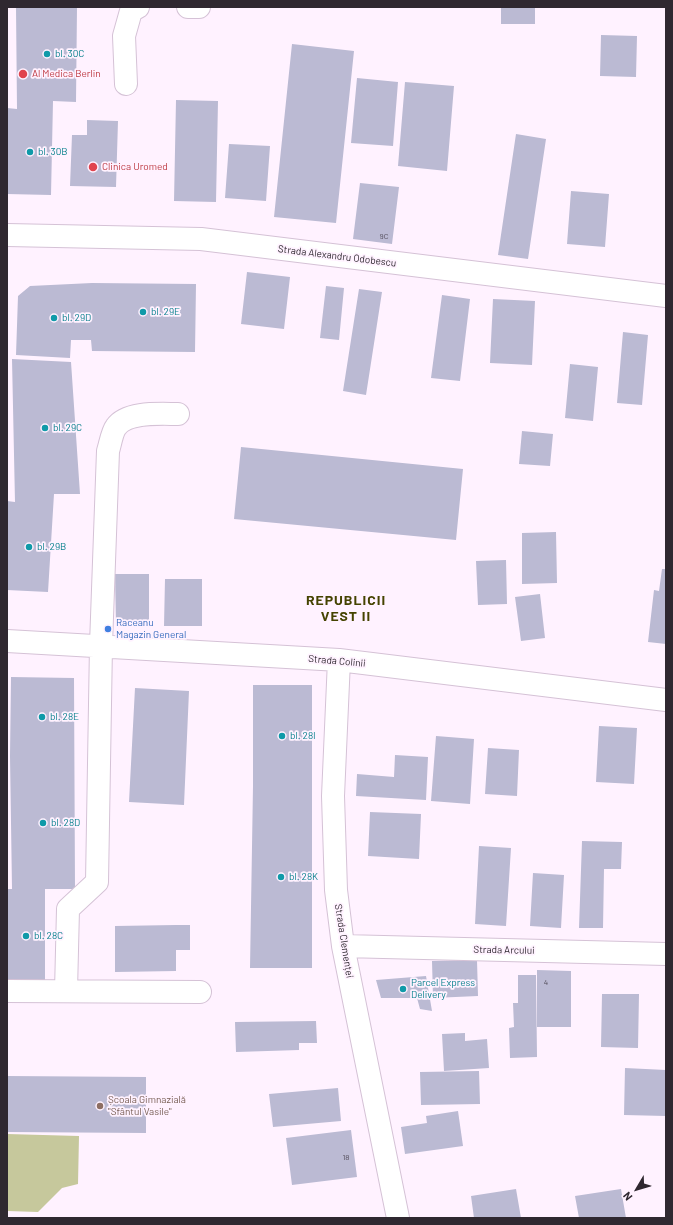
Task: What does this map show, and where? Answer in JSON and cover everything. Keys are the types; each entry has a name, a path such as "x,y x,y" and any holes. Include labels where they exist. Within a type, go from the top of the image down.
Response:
{"street":[{"path":"126,84 124,36 131,11 138,7"},
{"path":"188,7 199,7"},
{"name":"Strada Alexandru Odobescu","path":"7,235 201,239 666,296"},
{"path":"66,992 68,909 97,882 101,645 108,451 116,427 128,417 152,414 178,414"},
{"name":"Strada Colinii","path":"7,640 339,660 666,700"},
{"name":"Strada Clemenței","path":"339,660 333,796 336,890 343,946 398,1218"},
{"name":"Strada Arcului","path":"343,946 666,954"},
{"path":"7,991 200,992"}],"green space":[{"path":"7,1134 79,1136 78,1184 62,1188 38,1212 7,1211"}],"building":[{"name":"bl. 30C","path":"16,7 77,7 76,102 53,101 51,195 7,194 7,108 17,109"},
{"path":"501,7 535,7 535,24 501,24"},
{"path":"601,35 637,36 636,77 600,76"},
{"path":"292,44 354,51 336,223 274,217"},
{"path":"357,78 398,82 393,146 351,143"},
{"path":"405,82 454,86 447,171 398,166"},
{"path":"176,100 218,101 216,202 174,201"},
{"path":"87,120 118,121 116,187 70,186 72,135 87,135"},
{"path":"516,134 546,139 528,259 498,255"},
{"path":"229,144 270,146 266,201 225,198"},
{"path":"360,183 399,187 392,244 353,239"},
{"path":"571,191 609,194 605,247 567,244"},
{"path":"247,272 290,277 284,329 241,324"},
{"path":"92,283 196,284 195,352 92,351 91,340 71,340 70,358 16,355 18,296 30,286"},
{"path":"326,286 344,288 339,340 320,338"},
{"path":"359,289 382,292 366,395 343,391"},
{"path":"442,295 470,299 460,381 431,378"},
{"path":"493,299 535,301 532,365 490,363"},
{"path":"623,332 648,335 642,405 617,403"},
{"name":"bl. 29C","path":"12,359 71,362 80,494 54,494 48,592 7,590 7,501 15,502"},
{"path":"570,364 598,367 593,421 565,418"},
{"path":"522,431 553,434 550,466 519,464"},
{"path":"241,447 463,469 456,540 234,519"},
{"path":"556,532 557,583 522,584 522,533"},
{"path":"506,560 507,604 478,605 476,561"},
{"path":"662,569 666,569 666,644 648,642 654,590 659,591"},
{"path":"115,574 149,574 149,625 116,625"},
{"path":"165,579 202,579 202,626 164,626"},
{"path":"540,594 545,638 521,641 515,597"},
{"path":"11,677 74,678 75,889 45,889 45,983 7,983 7,889 12,889 10,756"},
{"name":"bl. 28K","path":"253,685 312,685 312,968 250,968"},
{"path":"135,688 189,691 184,805 129,802"},
{"path":"599,726 637,728 634,784 596,782"},
{"path":"436,736 474,739 470,804 431,801"},
{"path":"488,748 519,750 517,796 485,794"},
{"path":"395,755 428,757 426,800 356,796 357,774 394,777"},
{"path":"370,812 421,814 419,859 368,856"},
{"path":"582,841 622,842 621,869 604,869 603,928 579,928"},
{"path":"479,846 511,848 506,926 475,924"},
{"path":"533,873 564,875 561,928 530,926"},
{"path":"190,925 190,950 176,950 176,971 115,972 115,926"},
{"path":"477,960 478,996 433,998 432,961"},
{"path":"537,970 571,971 571,1027 537,1027"},
{"path":"518,975 536,975 537,1057 510,1058 509,1028 514,1027 513,1003 518,1003"},
{"name":"Parcel Express Delivery","path":"426,976 432,1011 420,1009 417,998 381,998 376,980"},
{"path":"602,994 639,994 638,1048 601,1047"},
{"path":"316,1021 317,1043 299,1043 299,1050 236,1052 235,1022"},
{"path":"465,1033 465,1041 487,1039 489,1068 444,1071 442,1034"},
{"path":"625,1068 666,1070 666,1116 624,1115"},
{"path":"479,1071 480,1104 421,1105 420,1072"},
{"path":"7,1076 146,1077 146,1133 7,1132"},
{"path":"338,1088 341,1121 273,1127 269,1094"},
{"path":"458,1111 463,1146 405,1154 401,1127 427,1123 426,1116"},
{"path":"351,1130 357,1177 292,1185 286,1138"},
{"path":"516,1189 521,1218 474,1218 471,1196"},
{"path":"621,1189 626,1218 579,1218 575,1196"}],"place":[{"name":"bl. 30C","path":"47,54"},
{"name":"Al Medica Berlin","path":"23,74"},
{"name":"bl. 30B","path":"30,152"},
{"name":"Clinica Uromed","path":"93,167"},
{"name":"bl. 29E","path":"143,312"},
{"name":"bl. 29D","path":"54,318"},
{"name":"bl. 29C","path":"45,428"},
{"name":"bl. 29B","path":"29,547"},
{"name":"Raceanu Magazin General","path":"108,629"},
{"name":"bl. 28E","path":"42,717"},
{"name":"bl. 28I","path":"282,736"},
{"name":"bl. 28D","path":"43,823"},
{"name":"bl. 28K","path":"281,877"},
{"name":"bl. 28C","path":"26,936"},
{"name":"Parcel Express Delivery","path":"403,989"},
{"name":"Școala Gimnazială \"Sfântul Vasile\"","path":"100,1106"}],"district":[{"name":"REPUBLICII VEST II","path":"346,608"}]}
